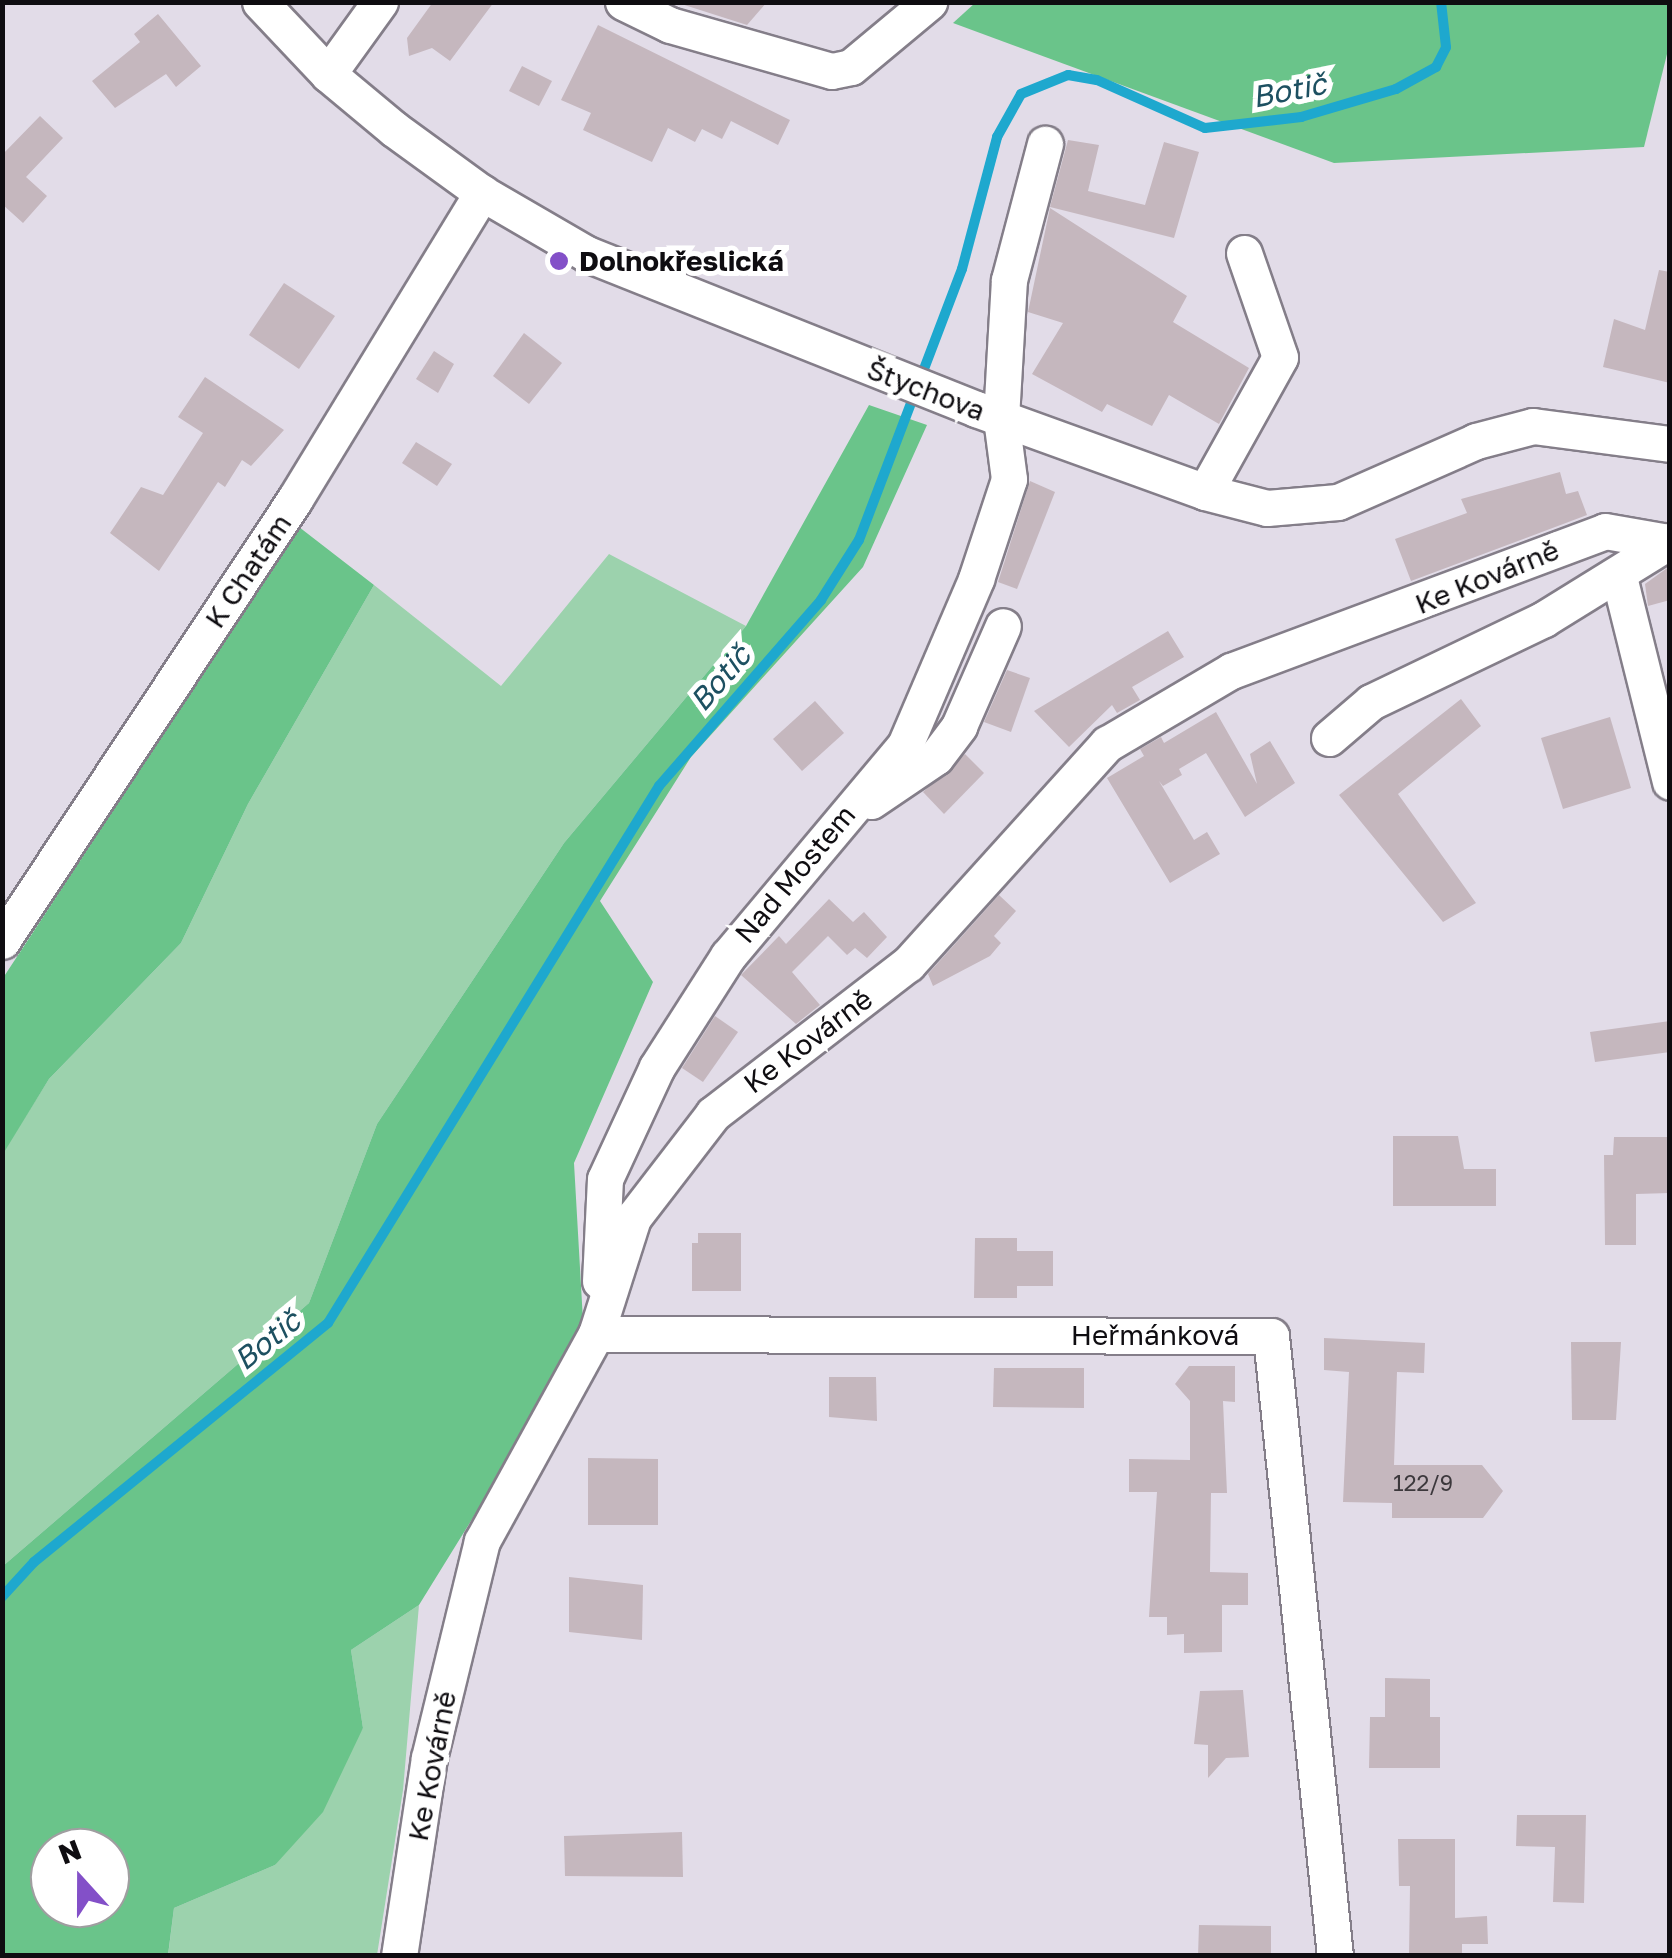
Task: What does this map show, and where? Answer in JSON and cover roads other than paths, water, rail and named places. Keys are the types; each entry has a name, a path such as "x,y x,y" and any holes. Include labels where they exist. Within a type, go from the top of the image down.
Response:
{"street":[{"name":"Štychova","path":"260,2 328,74 482,193 587,254 988,414 1205,492 1268,508 1338,502 1476,442 1532,426 1670,444"},
{"path":"328,74 380,2"},
{"path":"623,2 670,25 832,71 851,67 929,2"},
{"name":"Nad Mostem","path":"596,1334 605,1179 658,1067 728,956 905,745 976,579 1009,479 988,414 1010,280 1045,144"},
{"name":"K Chatám","path":"2,941 296,499 482,193"},
{"path":"1205,492 1280,357 1244,253"},
{"name":"Ke Kovárně","path":"399,1956 429,1758 482,1541 596,1334 633,1218 713,1114 908,964 1108,744 1231,670 1604,531 1669,542"},
{"path":"1329,738 1371,702 1619,577 1669,542"},
{"path":"1619,577 1670,782"},
{"path":"847,811 885,795 936,757 959,726 1002,626"},
{"name":"Heřmánková","path":"596,1334 1271,1336 1335,1956"}],"waterway":[{"name":"Botič","path":"2,1597 34,1562 328,1323 659,786 821,600 859,540 962,269 997,137 1021,94 1068,75 1097,80 1205,128 1301,117 1396,89 1436,67 1446,47 1441,2"}],"place":[{"name":"Dolnokřeslická","path":"559,261"}]}
